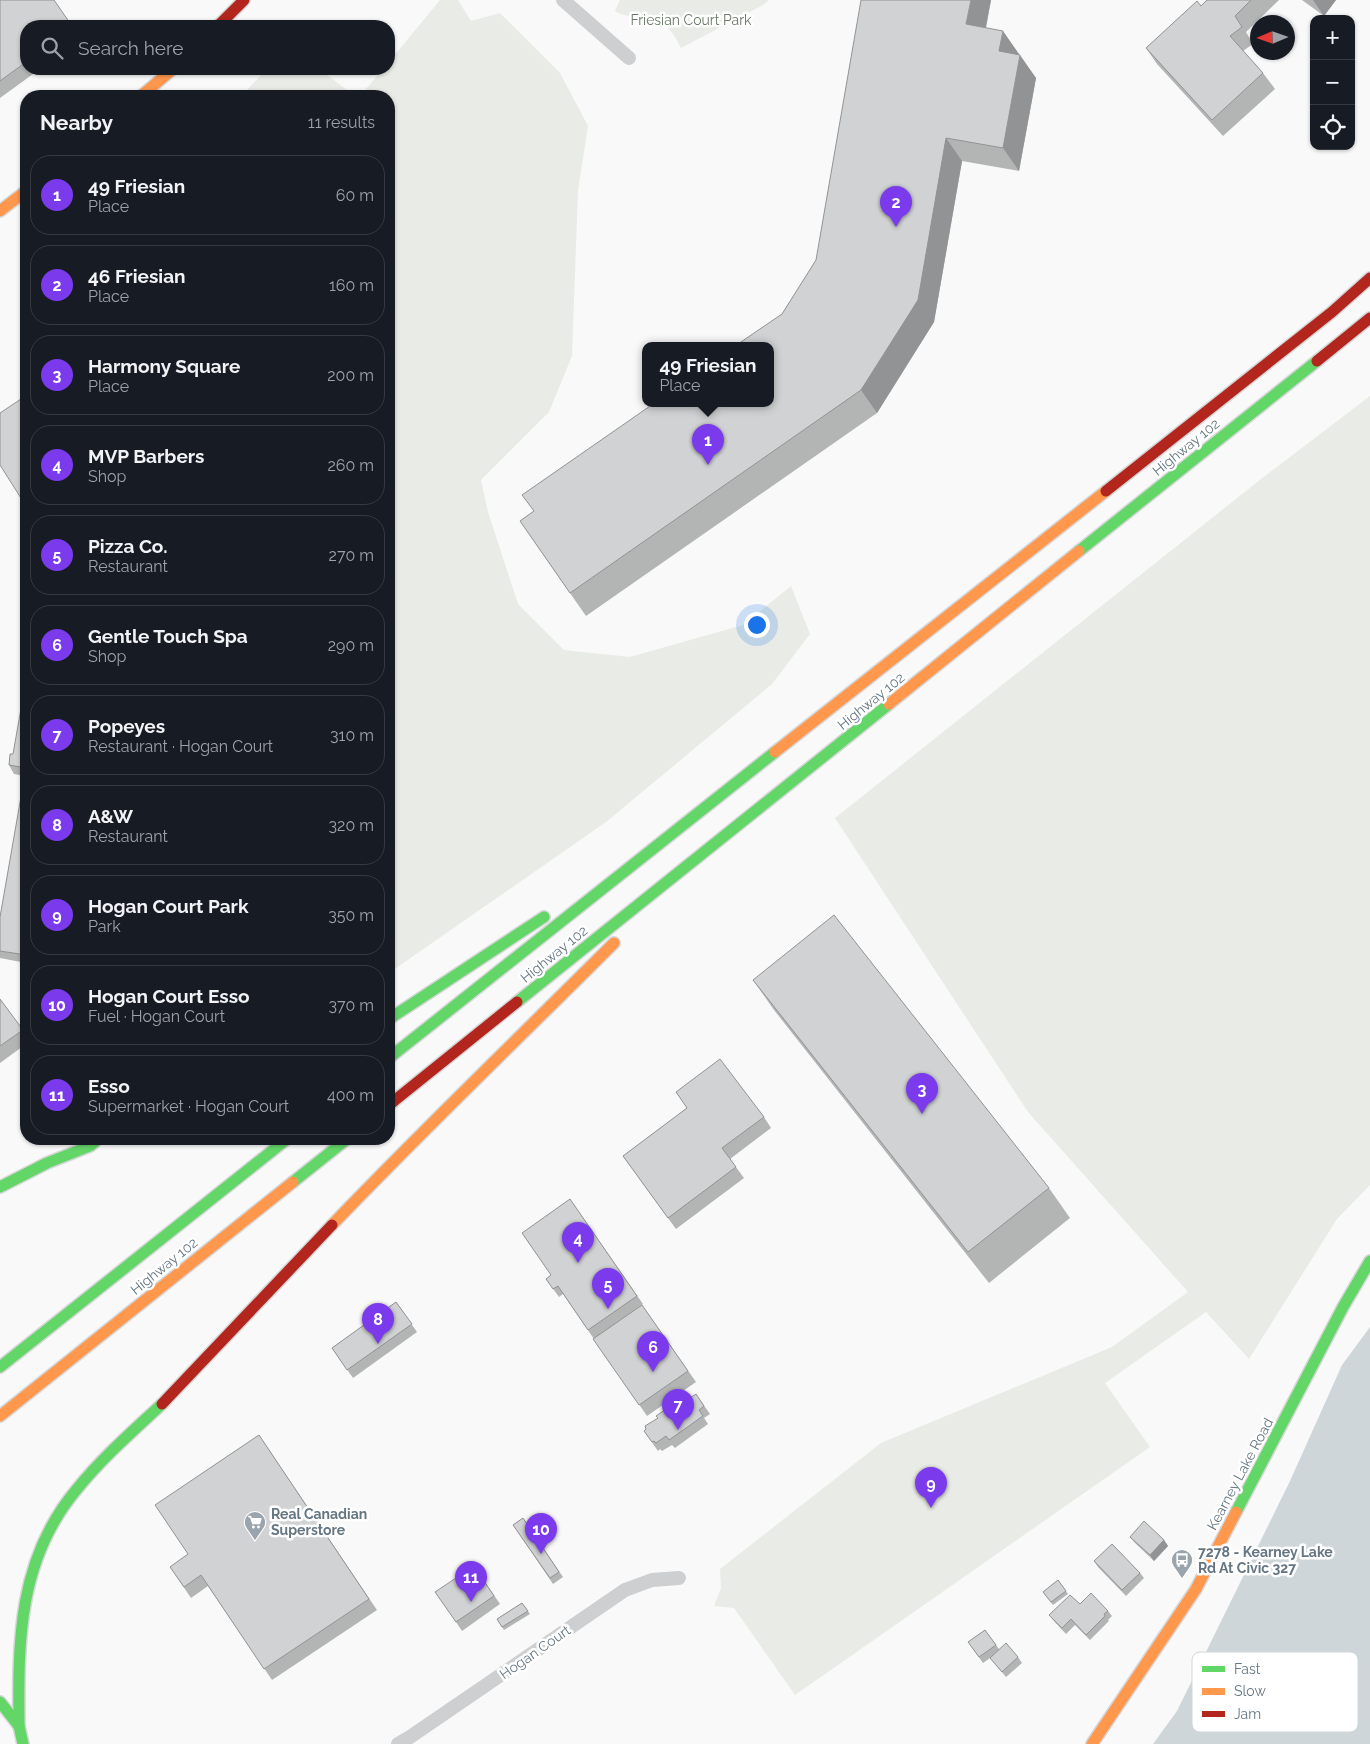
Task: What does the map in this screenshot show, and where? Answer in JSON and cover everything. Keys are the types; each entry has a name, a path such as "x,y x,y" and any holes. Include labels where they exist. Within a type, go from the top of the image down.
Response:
{"main road":[{"path":"224,20 244,0"},
{"path":"149,90 166,75"},
{"path":"0,211 20,196"},
{"name":"Highway 102","path":"395,1053 1332,312 1370,278"},
{"name":"Highway 102","path":"395,1100 1370,318"},
{"path":"572,898 680,828"},
{"path":"633,924 701,856"},
{"path":"395,1015 556,909"},
{"path":"23,1744 19,1727 18,1651 21,1618 27,1586 35,1561 46,1537 61,1510 76,1489 94,1467 184,1382 422,1132 619,938"},
{"path":"0,1187 48,1163 91,1145"},
{"name":"Highway 102","path":"0,1367 279,1145"},
{"name":"Highway 102","path":"0,1416 339,1145"},
{"name":"Kearney Lake Road","path":"1092,1744 1196,1589 1343,1307 1370,1261"},
{"path":"0,1702 19,1727"}],"street":[{"path":"563,0 629,58"},
{"name":"Hogan Court","path":"398,1744 625,1590 652,1580 679,1578"},
{"path":"19,1727 36,1744"}],"green space":[{"path":"440,0 458,0 471,21 500,13 560,73 588,126 578,190 572,356 549,412 481,480 488,512 518,604 564,650 630,657 743,625 791,586 810,634 772,684 606,822 395,969 395,90 365,90 378,75 395,75 395,55"},
{"name":"Friesian Court Park","path":"620,0 769,0 763,5 681,48 672,32 664,24 646,17 623,15 615,11"},
{"path":"261,75 327,75 347,90 247,90"},
{"path":"1370,396 1370,1185 1337,1219 1249,1359 1206,1312 1105,1383 1150,1447 795,1695 734,1608 714,1606 721,1588 720,1569 881,1443 1112,1347 1188,1292 1028,1112 835,818 1261,479"}],"shaded area":[{"path":"1370,1327 1370,1744 1153,1744 1177,1711 1192,1680 1192,1732 1358,1732 1358,1652 1206,1652 1290,1481 1342,1365"}],"building":[{"path":"0,0 54,0 68,20 20,20 20,66 0,81"},
{"path":"861,0 971,0 966,24 1003,31 999,51 1020,55 1003,148 946,138 918,300 861,390 570,593 520,521 534,511 522,495 649,407 774,407 774,342 741,342 782,314 816,260"},
{"path":"1207,0 1251,0 1235,16 1242,27 1230,36 1263,73 1212,120 1146,48 1197,1 1201,6"},
{"path":"20,400 20,497 0,465 0,413"},
{"path":"20,714 20,767 9,765 10,754 13,754"},
{"path":"20,802 20,954 0,951 0,917"},
{"path":"834,915 1049,1188 968,1252 753,980"},
{"path":"0,999 20,1026 20,1032 0,1046"},
{"path":"720,1059 764,1117 722,1148 736,1167 668,1218 623,1156 687,1108 676,1092"},
{"path":"570,1199 637,1296 588,1330 558,1286 553,1289 546,1279 551,1275 522,1233"},
{"path":"396,1302 412,1324 347,1370 332,1348"},
{"path":"642,1305 688,1371 639,1405 593,1339"},
{"path":"688,1394 690,1398 696,1394 704,1406 699,1410 703,1416 669,1440 666,1436 656,1443 652,1442 644,1431 646,1429 645,1426"},
{"name":"Real Canadian Superstore","path":"259,1435 369,1599 264,1669 201,1575 184,1587 170,1567 188,1554 155,1505"},
{"path":"523,1518 559,1572 550,1578 513,1525"},
{"path":"1144,1521 1164,1540 1150,1555 1130,1537"},
{"path":"1112,1544 1140,1573 1122,1590 1094,1561"},
{"path":"474,1566 494,1596 456,1622 435,1592"},
{"path":"1058,1580 1066,1591 1051,1602 1043,1592"},
{"path":"1091,1593 1108,1611 1086,1635 1071,1619 1062,1628 1049,1615 1070,1595 1080,1604"},
{"path":"522,1603 528,1611 502,1627 497,1619"},
{"path":"985,1630 996,1645 979,1657 968,1642"},
{"path":"1006,1643 1018,1657 1002,1672 990,1658"}],"traffic: fast":[{"path":"1079,551 1317,361"},
{"path":"517,1002 889,704"},
{"path":"395,1053 775,752"},
{"path":"395,1015 544,917"},
{"path":"0,1187 47,1163 91,1145"},
{"path":"0,1367 279,1145"},
{"path":"293,1182 339,1145"},
{"path":"1236,1512 1343,1307 1370,1261"},
{"path":"19,1726 21,1632 32,1572 43,1543 58,1516 77,1489 97,1466 162,1404"},
{"path":"0,1702 19,1726 23,1744"}],"traffic: slow":[{"path":"148,90 166,75"},
{"path":"0,211 20,196"},
{"path":"775,752 1106,491"},
{"path":"889,704 1079,551"},
{"path":"332,1225 614,943"},
{"path":"0,1416 293,1182"},
{"path":"1092,1744 1196,1589 1236,1512"}],"traffic: jam":[{"path":"224,20 244,0"},
{"path":"1106,491 1332,312 1370,278"},
{"path":"1317,361 1370,318"},
{"path":"395,1100 517,1002"},
{"path":"162,1404 332,1225"}],"place":[{"name":"46 Friesian","path":"896,227"},
{"name":"49 Friesian","path":"708,465"},
{"name":"Harmony Square","path":"922,1114"},
{"name":"MVP Barbers","path":"578,1263"},
{"name":"Pizza Co.","path":"608,1309"},
{"name":"A&W","path":"378,1344"},
{"name":"Gentle Touch Spa","path":"653,1372"},
{"name":"Popeyes","path":"678,1430"},
{"name":"Hogan Court Park","path":"931,1508"},
{"name":"Real Canadian Superstore","path":"255,1541"},
{"name":"Hogan Court Esso","path":"541,1554"},
{"name":"7278 - Kearney Lake Rd At Civic 327","path":"1182,1579"},
{"name":"Esso","path":"471,1602"}]}
